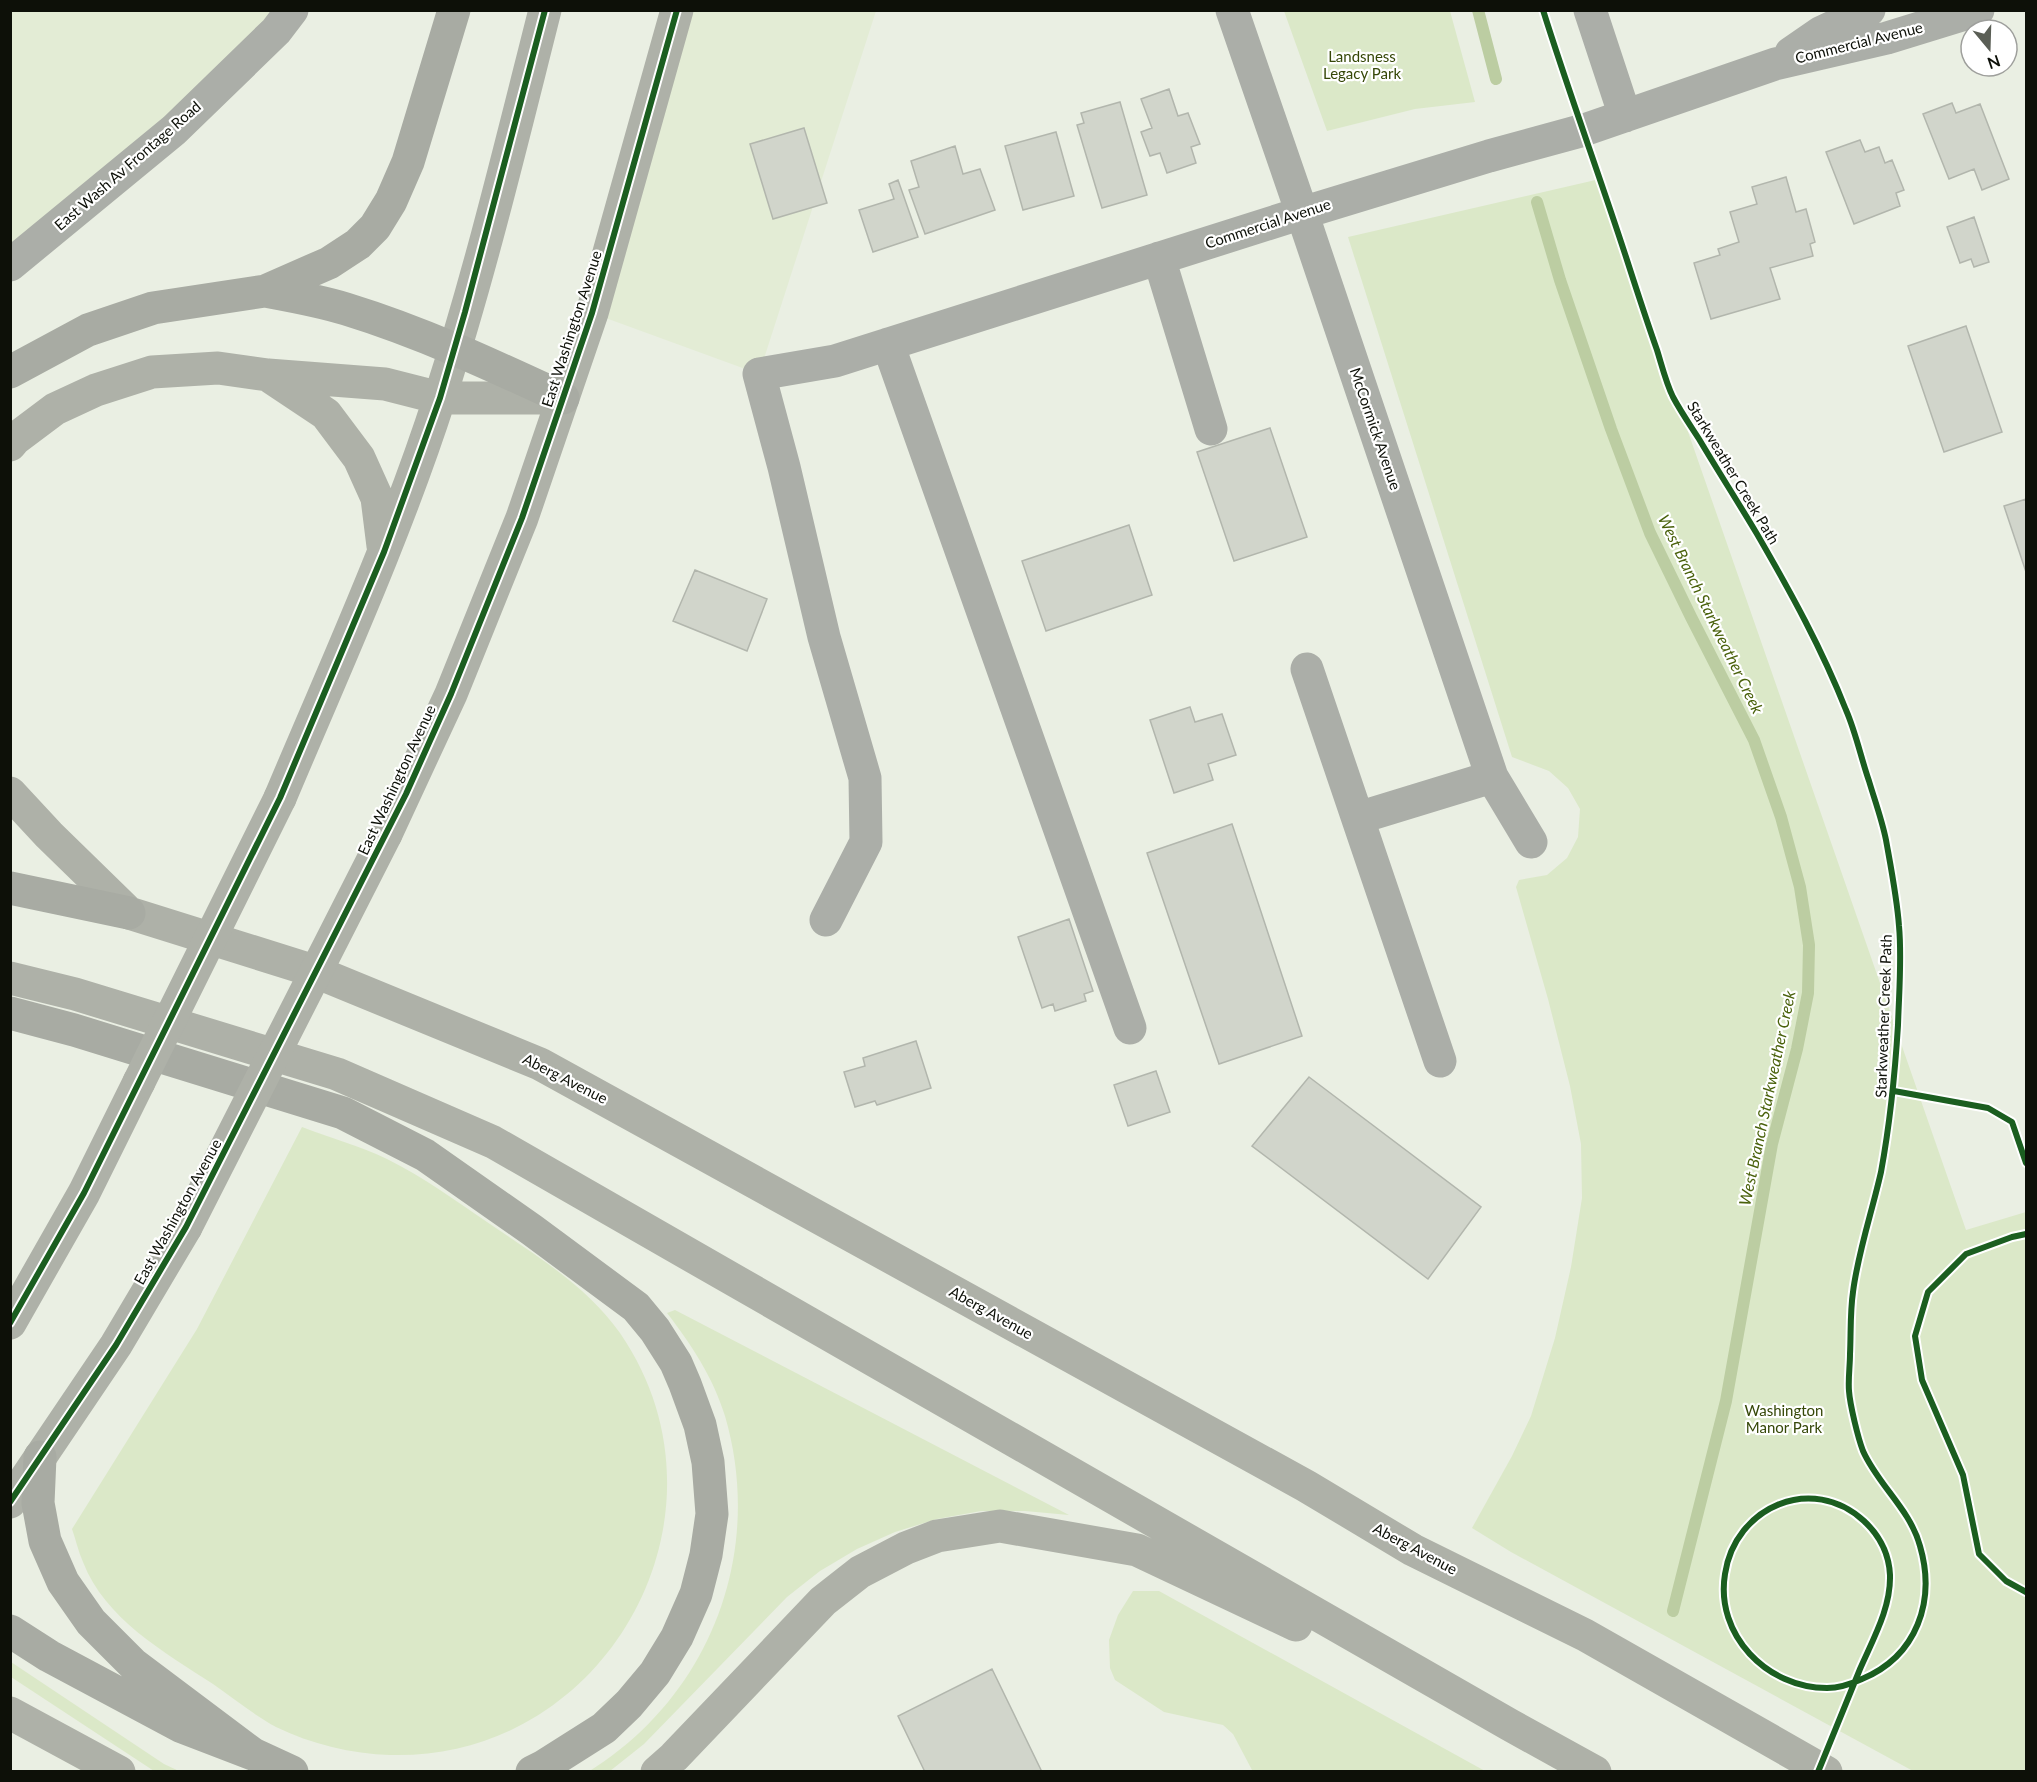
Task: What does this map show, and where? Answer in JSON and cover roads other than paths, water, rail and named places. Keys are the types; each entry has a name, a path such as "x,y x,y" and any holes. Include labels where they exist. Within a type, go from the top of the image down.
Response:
{"highway":[{"path":"10,372 88,330 153,308 265,291 329,263 358,244 375,227 391,201 408,162 454,10"},
{"path":"265,291 345,309 455,348 563,398"},
{"path":"10,888 129,913"},
{"path":"10,1013 74,1030 343,1113 435,1162 636,1307 655,1330 676,1364 685,1384 700,1425 708,1462 712,1514 696,1594 677,1637 655,1673 629,1704 604,1728 532,1772"},
{"path":"40,1456 38,1503 45,1541 63,1582 91,1622 133,1664 253,1754"},
{"path":"10,1631 49,1656 180,1726 253,1754 292,1772"}],"main road":[{"path":"10,1323 84,1192 280,798 384,552 440,398 455,348 494,210 545,10"},
{"name":"East Washington Avenue","path":"10,1502 116,1345 186,1227 386,834 460,672 522,518 592,313 676,10"},
{"path":"10,445 55,409 96,390 153,372 218,368 268,375 385,384 440,398 563,398"},
{"path":"268,375 326,414 359,458 377,498 384,552"},
{"path":"10,793 49,835 129,913"},
{"name":"Aberg Avenue","path":"129,913 311,970 540,1064 1306,1486 1413,1551 1586,1635 1826,1772"},
{"path":"10,978 75,994 337,1074 493,1142 1509,1725 1595,1772"},
{"path":"657,1772 674,1758 823,1601 860,1572 906,1548 938,1536 1000,1526 1137,1550 1509,1725"},
{"path":"10,1713 118,1772"}],"street":[{"name":"East Wash Av Frontage Road","path":"10,265 174,130 276,31 292,10"},
{"name":"McCormick Avenue","path":"1232,10 1492,777 1531,842"},
{"path":"1590,10 1625,116"},
{"name":"Commercial Avenue","path":"1775,64 1820,33 1869,10"},
{"name":"Commercial Avenue","path":"826,920 866,842 865,778 824,637 784,467 759,374 835,361 1302,213 1625,116 1775,64 1887,38 1978,10"},
{"path":"1159,258 1211,429"},
{"path":"888,344 1130,1028"},
{"path":"1307,669 1440,1061"},
{"path":"1358,818 1492,777"}],"waterway":[{"name":"West Branch Starkweather Creek","path":"1478,10 1496,79"},
{"name":"West Branch Starkweather Creek","path":"1537,202 1560,280 1611,429 1650,533 1754,740 1781,817 1800,887 1809,945 1808,993 1797,1049 1772,1144 1726,1401 1673,1611"}],"park label":[{"name":"Landsness Legacy Park","path":"1362,66"},
{"name":"Washington Manor Park","path":"1784,1420"}]}
